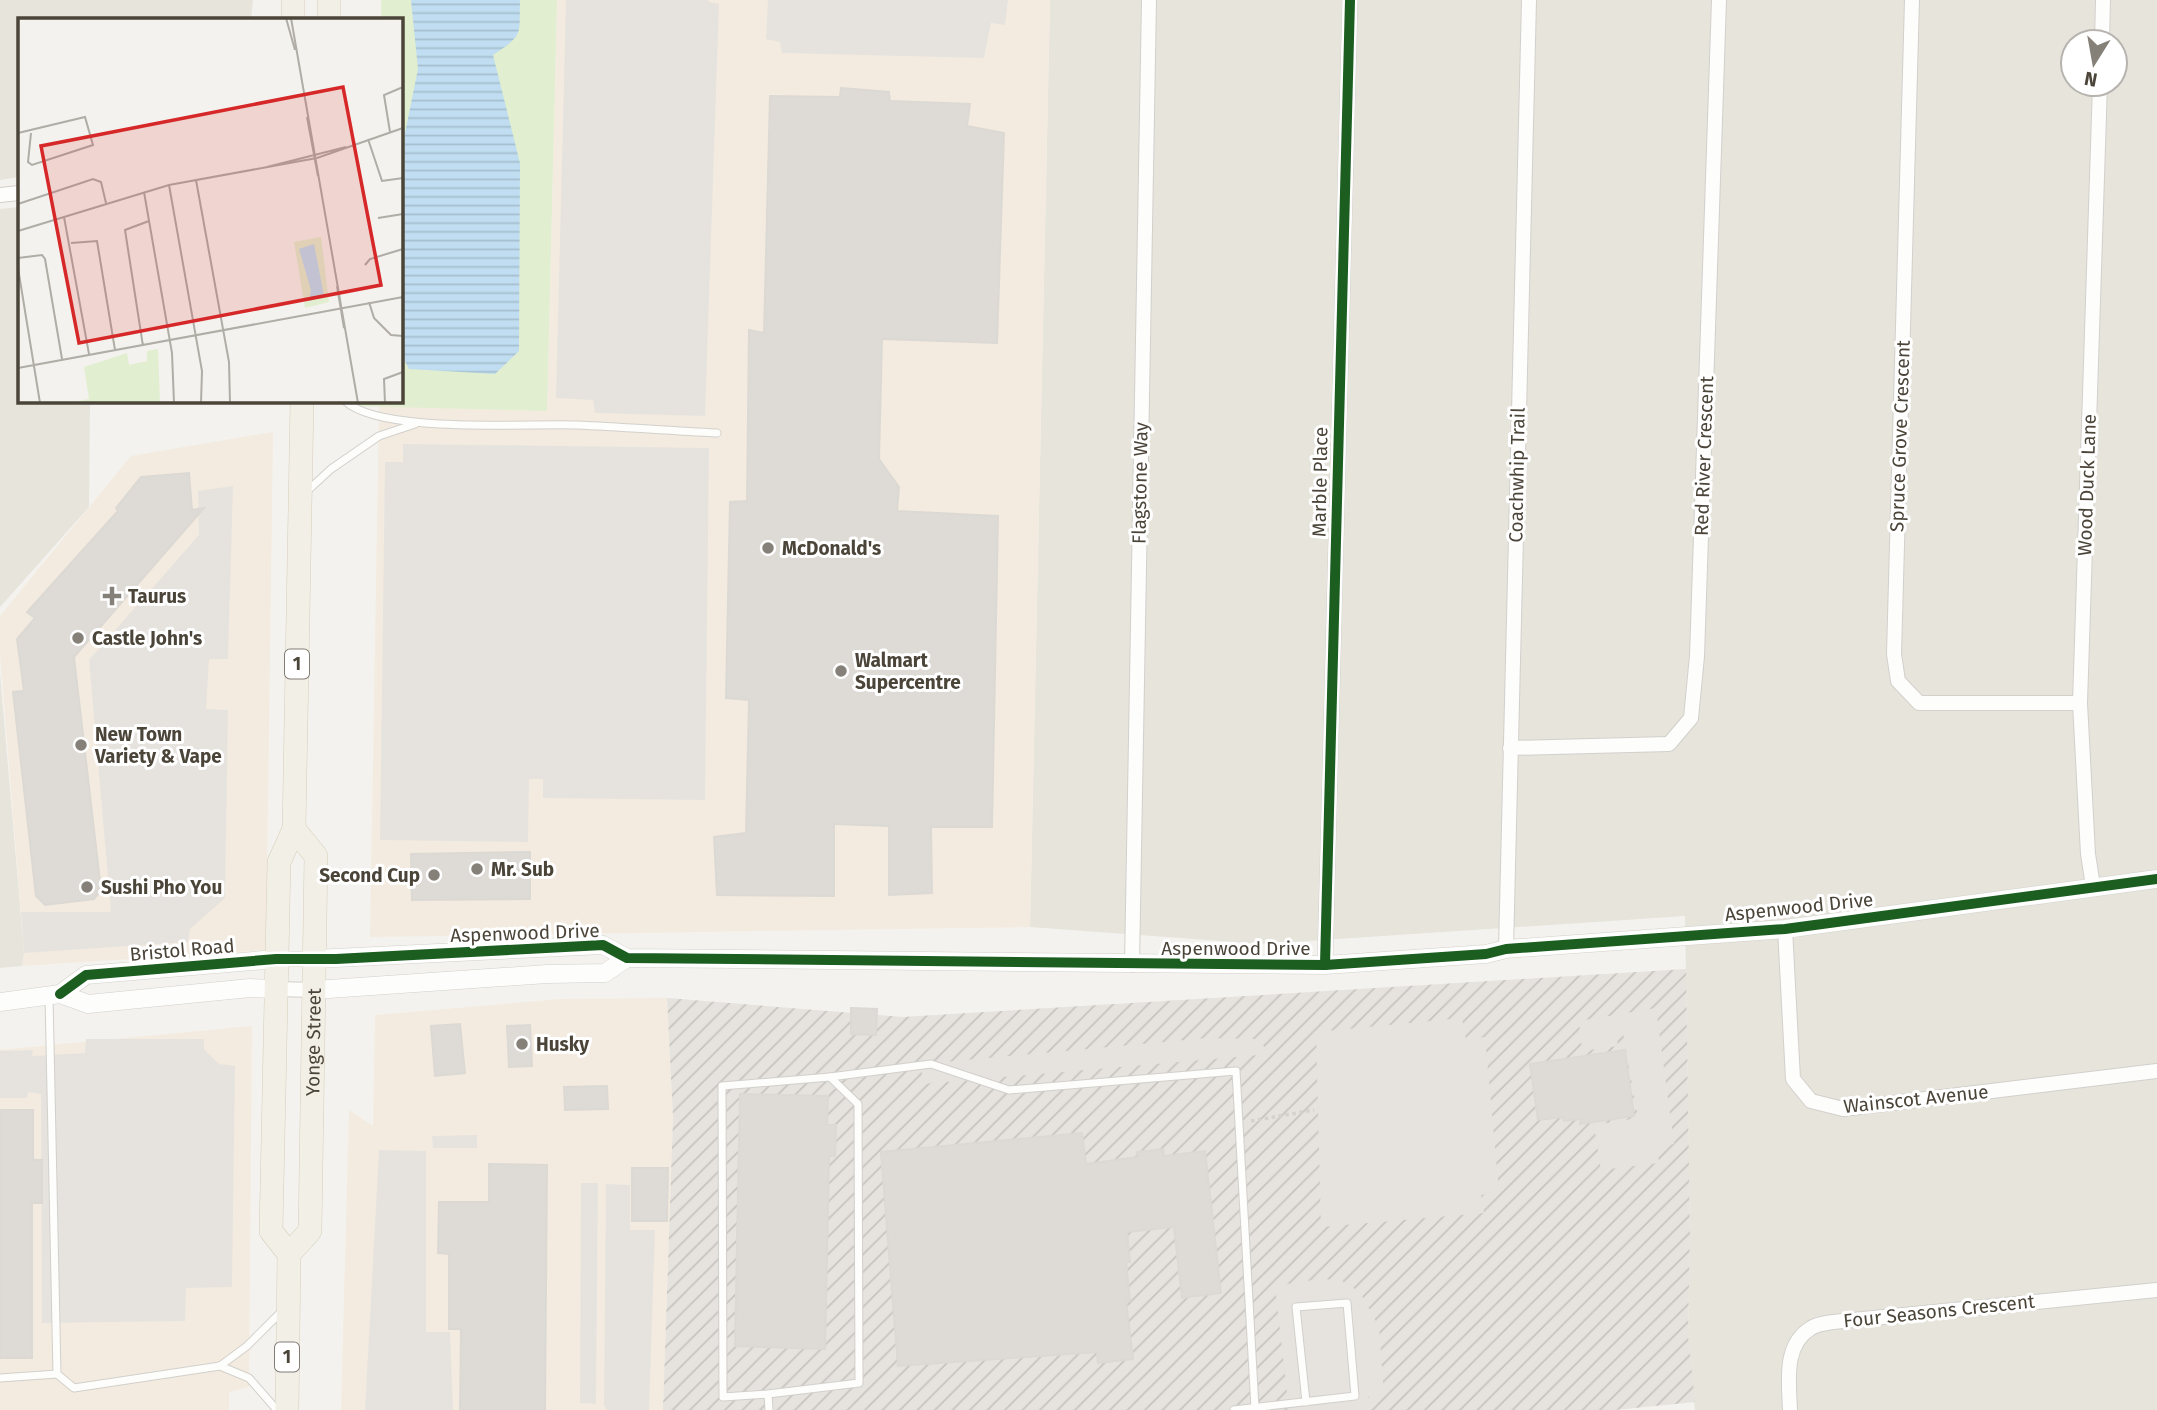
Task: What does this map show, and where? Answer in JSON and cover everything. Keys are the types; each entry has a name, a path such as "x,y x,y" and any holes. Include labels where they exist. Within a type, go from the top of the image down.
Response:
{"main road":[{"path":"293,0 293,18"},
{"path":"329,0 329,18"},
{"name":"Yonge Street","path":"294,829 316,856 310,1231 289,1254 271,1231 278,862 294,829 302,402"},
{"name":"1","path":"287,1410 289,1254"}],"street":[{"name":"Flagstone Way","path":"1132,965 1149,0"},
{"name":"Marble Place","path":"1325,965 1350,0"},
{"name":"Coachwhip Trail","path":"1506,949 1529,0"},
{"name":"Red River Crescent","path":"1510,748 1669,744 1691,718 1698,656 1719,0"},
{"name":"Spruce Grove Crescent","path":"1912,0 1894,654 1898,681 1919,702 2080,703"},
{"path":"2102,28 2103,0"},
{"name":"Wood Duck Lane","path":"2093,886 2088,855 2080,703 2100,98"},
{"path":"0,195 18,193"},
{"name":"Aspenwood Drive","path":"314,959 603,945 627,958 1325,965 1785,929 2157,879"},
{"name":"Wainscot Avenue","path":"1785,929 1793,1079 1811,1101 1843,1109 2157,1071"},
{"name":"Aspenwood Drive","path":"314,990 547,974 605,973 627,958"},
{"name":"Bristol Road","path":"54,995 86,975 276,959 314,959"},
{"name":"Bristol Road","path":"0,1002 54,995 88,1003 250,988 314,990"},
{"name":"Four Seasons Crescent","path":"1790,1410 1791,1353 1796,1342 1812,1327 1833,1322 2157,1290"}],"lane":[{"path":"346,402 352,407 381,418 418,423 578,425 717,433"},
{"path":"300,499 331,469 379,436 418,423"},
{"path":"54,995 57,1374"},
{"path":"830,1077 858,1104 859,1383 723,1398 722,1086 830,1077 931,1064 1009,1090 1236,1071 1255,1408"},
{"path":"1234,1410 1255,1408 1306,1402 1355,1396 1347,1303 1296,1307 1306,1402"},
{"path":"0,1378 57,1374 74,1388 220,1366 247,1346 288,1304"},
{"path":"220,1366 249,1378 277,1410"},
{"path":"768,1394 769,1410"}],"path":[{"path":"1239,1123 1314,1110"}],"shaded area":[{"path":"0,0 253,0 251,18 18,18 18,177 0,180"},
{"path":"557,0 1050,0 1030,927 370,937 379,406 547,411"},
{"path":"566,0 708,0 719,4 705,416 595,413 593,400 556,398"},
{"path":"768,0 1008,0 1005,25 991,23 984,58 782,53 780,42 766,39"},
{"path":"1050,0 2157,0 2157,1410 1695,1410 1688,1335 1690,1236 1685,916 1262,944 1030,927"},
{"path":"18,207 18,402 90,402 89,507 0,607 0,209"},
{"path":"273,432 266,950 22,966 24,953 0,653 0,616 131,456"},
{"path":"403,444 709,448 705,800 543,798 543,779 529,779 528,842 380,840 385,462 403,462"},
{"path":"233,486 228,659 209,659 206,709 228,710 225,898 190,929 188,942 24,953 21,912 111,912 89,660 199,535 198,491"},
{"path":"0,673 24,953 22,966 0,968"},
{"path":"1686,969 1690,1236 1688,1335 1695,1402 1615,1410 663,1410 673,1117 667,998 903,1017"},
{"path":"667,998 673,1117 663,1410 341,1410 349,1110 373,1126 375,1015 561,999"},
{"path":"1656,1008 1674,1144 1657,1146 1659,1163 1601,1170 1594,1125 1638,1118 1623,1033 1616,1034 1618,1046 1582,1051 1579,1021"},
{"path":"1462,1018 1466,1040 1485,1037 1499,1192 1481,1195 1484,1213 1321,1227 1316,1032"},
{"path":"252,1026 249,1387 229,1392 229,1410 0,1410 0,1050"},
{"path":"1207,1038 1257,1039 1271,1054 922,1084 922,1064"},
{"path":"86,1039 204,1039 204,1049 219,1064 235,1066 232,1287 186,1288 185,1321 42,1323 41,1094 28,1092 27,1098 0,1098 0,1051 33,1050 32,1056 85,1053"},
{"path":"477,1135 477,1148 433,1148 432,1136"},
{"path":"379,1150 426,1151 426,1332 450,1332 453,1410 365,1410"},
{"path":"581,1183 598,1183 596,1404 580,1403"},
{"path":"606,1184 630,1185 630,1230 655,1230 649,1410 607,1410 604,1405"},
{"path":"1319,1279 1340,1280 1360,1292 1379,1327 1384,1395 1368,1397 1366,1410 1289,1410 1275,1286"}],"green space":[{"path":"381,0 557,0 547,411 355,406 357,402 402,402 402,18 381,18"}],"water":[{"path":"411,0 520,0 518,34 493,55 520,163 519,351 495,374 409,369 402,356 405,133 418,69"}],"building":[{"path":"841,88 889,92 890,101 970,104 967,126 1004,133 997,343 882,339 879,459 899,487 897,511 998,516 992,827 931,827 932,893 889,895 889,826 834,824 834,896 717,895 714,837 746,833 749,700 726,698 730,502 747,501 749,330 764,333 770,96 840,97"},
{"path":"189,473 192,510 204,508 74,657 101,890 94,899 45,905 36,896 13,692 24,691 17,639 35,618 27,612 118,511 116,508 141,477"},
{"path":"530,852 530,899 412,900 411,854"},
{"path":"851,1008 877,1009 876,1035 851,1034"},
{"path":"460,1024 465,1073 435,1076 431,1026"},
{"path":"530,1025 532,1066 509,1067 507,1026"},
{"path":"1625,1050 1634,1116 1580,1124 1581,1119 1564,1121 1563,1117 1538,1120 1530,1064"},
{"path":"607,1086 608,1109 565,1110 564,1087"},
{"path":"740,1094 828,1096 827,1125 836,1125 835,1156 829,1156 825,1349 735,1346"},
{"path":"0,1110 33,1110 33,1160 42,1160 42,1203 32,1203 32,1358 0,1358"},
{"path":"1082,1133 1086,1164 1138,1157 1137,1152 1163,1149 1164,1156 1205,1151 1221,1293 1182,1298 1174,1227 1127,1232 1130,1262 1126,1262 1130,1301 1126,1301 1133,1359 1098,1363 1097,1352 898,1366 881,1152"},
{"path":"489,1164 547,1165 545,1410 460,1410 461,1329 449,1329 449,1254 438,1253 439,1202 489,1202"},
{"path":"632,1168 668,1168 667,1221 632,1221"}],"cycle path":[{"path":"1325,965 1350,0"},
{"path":"60,994 86,975 276,959 336,959 603,945 627,958 1325,965 1785,929 2157,879"}],"place":[{"name":"McDonald's","path":"768,548"},
{"name":"Taurus","path":"112,596"},
{"name":"Castle John's","path":"78,638"},
{"name":"Walmart Supercentre","path":"841,671"},
{"name":"New Town Variety & Vape","path":"81,745"},
{"name":"Mr. Sub","path":"477,869"},
{"name":"Second Cup","path":"434,875"},
{"name":"Sushi Pho You","path":"87,887"},
{"name":"Husky","path":"522,1044"}]}
